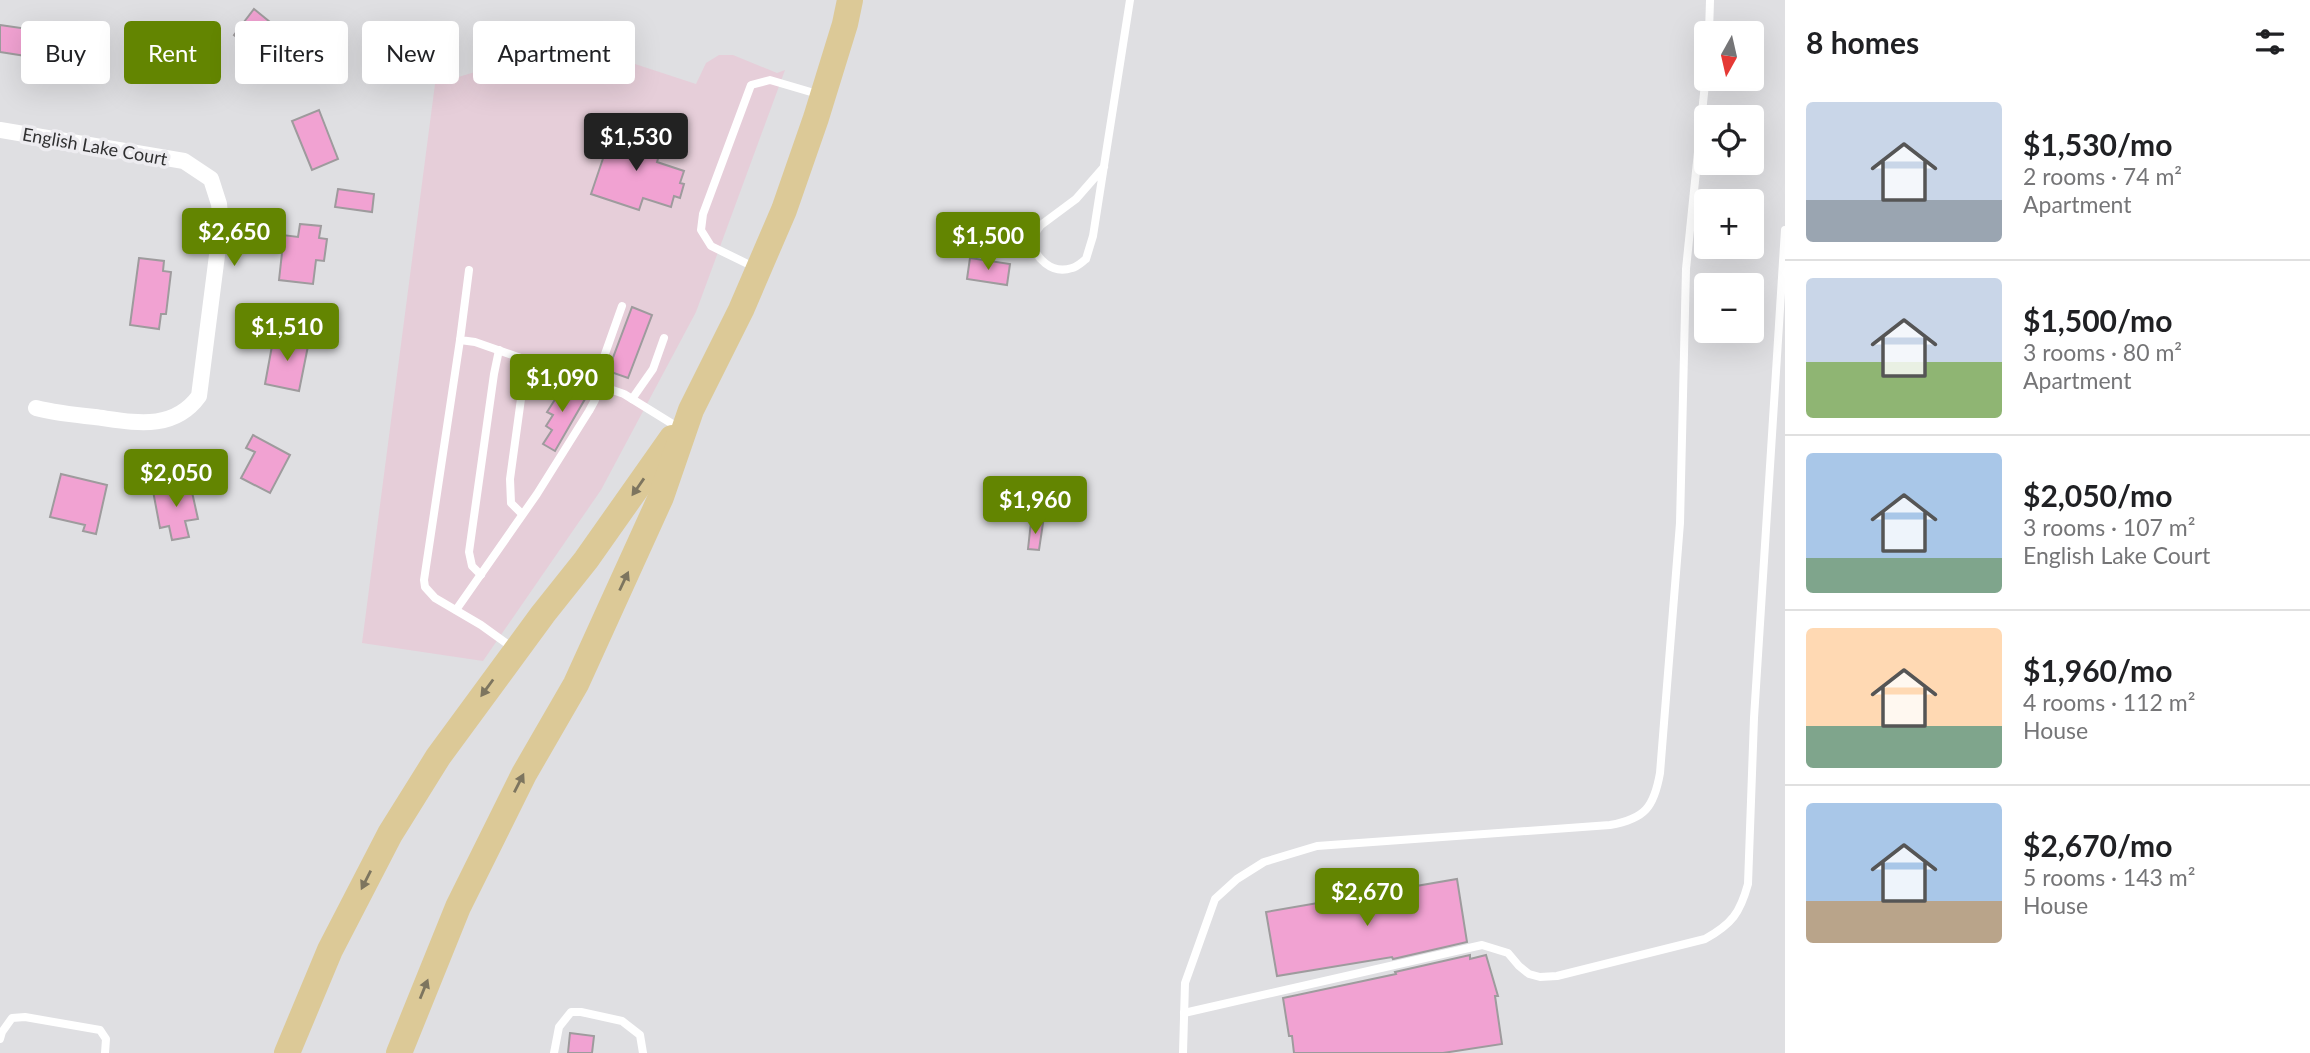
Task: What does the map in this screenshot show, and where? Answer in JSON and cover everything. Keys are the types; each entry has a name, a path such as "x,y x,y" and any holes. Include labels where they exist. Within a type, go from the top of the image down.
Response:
{"main road":[{"path":"287,1053 330,950 390,834 438,757 586,559 685,419 741,310 784,209 823,96 850,0"},
{"path":"399,1053 469,885 524,774 576,684 625,579 661,497 685,419"}],"street":[{"name":"English Lake Court","path":"0,130 184,161 211,179 219,204 221,225 199,396 190,408 166,420 142,424 36,408"}],"lane":[{"path":"1104,167 1076,199 1041,225 1030,240 1034,253 1044,264 1072,269 1086,259 1093,236 1104,167 1130,0"},
{"path":"1709,21 1710,0"},
{"path":"758,270 711,246 701,230 704,214 751,85 770,80 823,96"},
{"path":"1182,1053 1185,983 1216,899 1237,879 1264,862 1317,846 1610,825 1636,817 1652,803 1660,773 1677,564 1686,269 1704,91"},
{"path":"1184,1013 1482,945 1508,953 1529,974 1540,977 1557,976 1705,939 1721,931 1734,919 1748,884 1754,718 1785,230"},
{"path":"469,270 424,580 425,587 435,598 516,650"},
{"path":"456,610 589,411 595,400 600,368 622,306"},
{"path":"632,399 653,369 664,338"},
{"path":"460,340 475,342 597,384 685,419"},
{"path":"481,575 472,566 469,552 499,350"},
{"path":"522,514 511,503 510,479 524,377 530,361"},
{"path":"554,1053 559,1027 571,1013 582,1012 622,1021 640,1035 643,1053"},
{"path":"0,1039 12,1018 25,1017 100,1030 106,1040 105,1053"}],"shaded area":[{"path":"719,55 733,55 777,73 785,70 696,312 601,490 483,661 362,643 435,84 459,84 459,77 473,73 473,84 635,84 635,64 696,84 706,63"}],"building":[{"path":"254,9 269,21 245,21"},
{"path":"0,25 21,28 21,55 0,52"},
{"path":"319,110 338,159 312,170 292,121"},
{"path":"613,129 662,146 657,162 684,171 680,183 684,184 680,198 674,196 671,207 643,198 639,210 591,194"},
{"path":"338,189 374,194 372,212 335,207"},
{"path":"300,224 321,226 319,238 327,239 324,261 316,260 313,284 279,280 282,253 273,252 275,234 298,237"},
{"path":"139,258 164,261 163,271 171,272 166,314 161,314 159,329 130,325"},
{"path":"970,258 1010,264 1007,285 967,279"},
{"path":"632,307 652,315 628,378 608,371"},
{"path":"274,335 309,341 299,391 265,384"},
{"path":"558,383 585,399 555,451 543,444 552,430 546,426 553,415 547,412 556,398 550,395"},
{"path":"253,435 290,455 270,493 241,478 255,452 246,448"},
{"path":"61,474 107,485 96,534 83,531 85,525 50,517"},
{"path":"190,483 198,519 185,521 189,537 172,540 169,526 160,528 153,491"},
{"path":"1031,522 1043,523 1039,550 1028,549"},
{"path":"1457,879 1467,942 1393,959 1392,957 1277,976 1266,912"},
{"path":"1470,955 1470,959 1486,955 1498,996 1495,996 1502,1044 1443,1053 1294,1053 1283,998"},
{"path":"570,1033 594,1036 592,1053 568,1053"}]}
